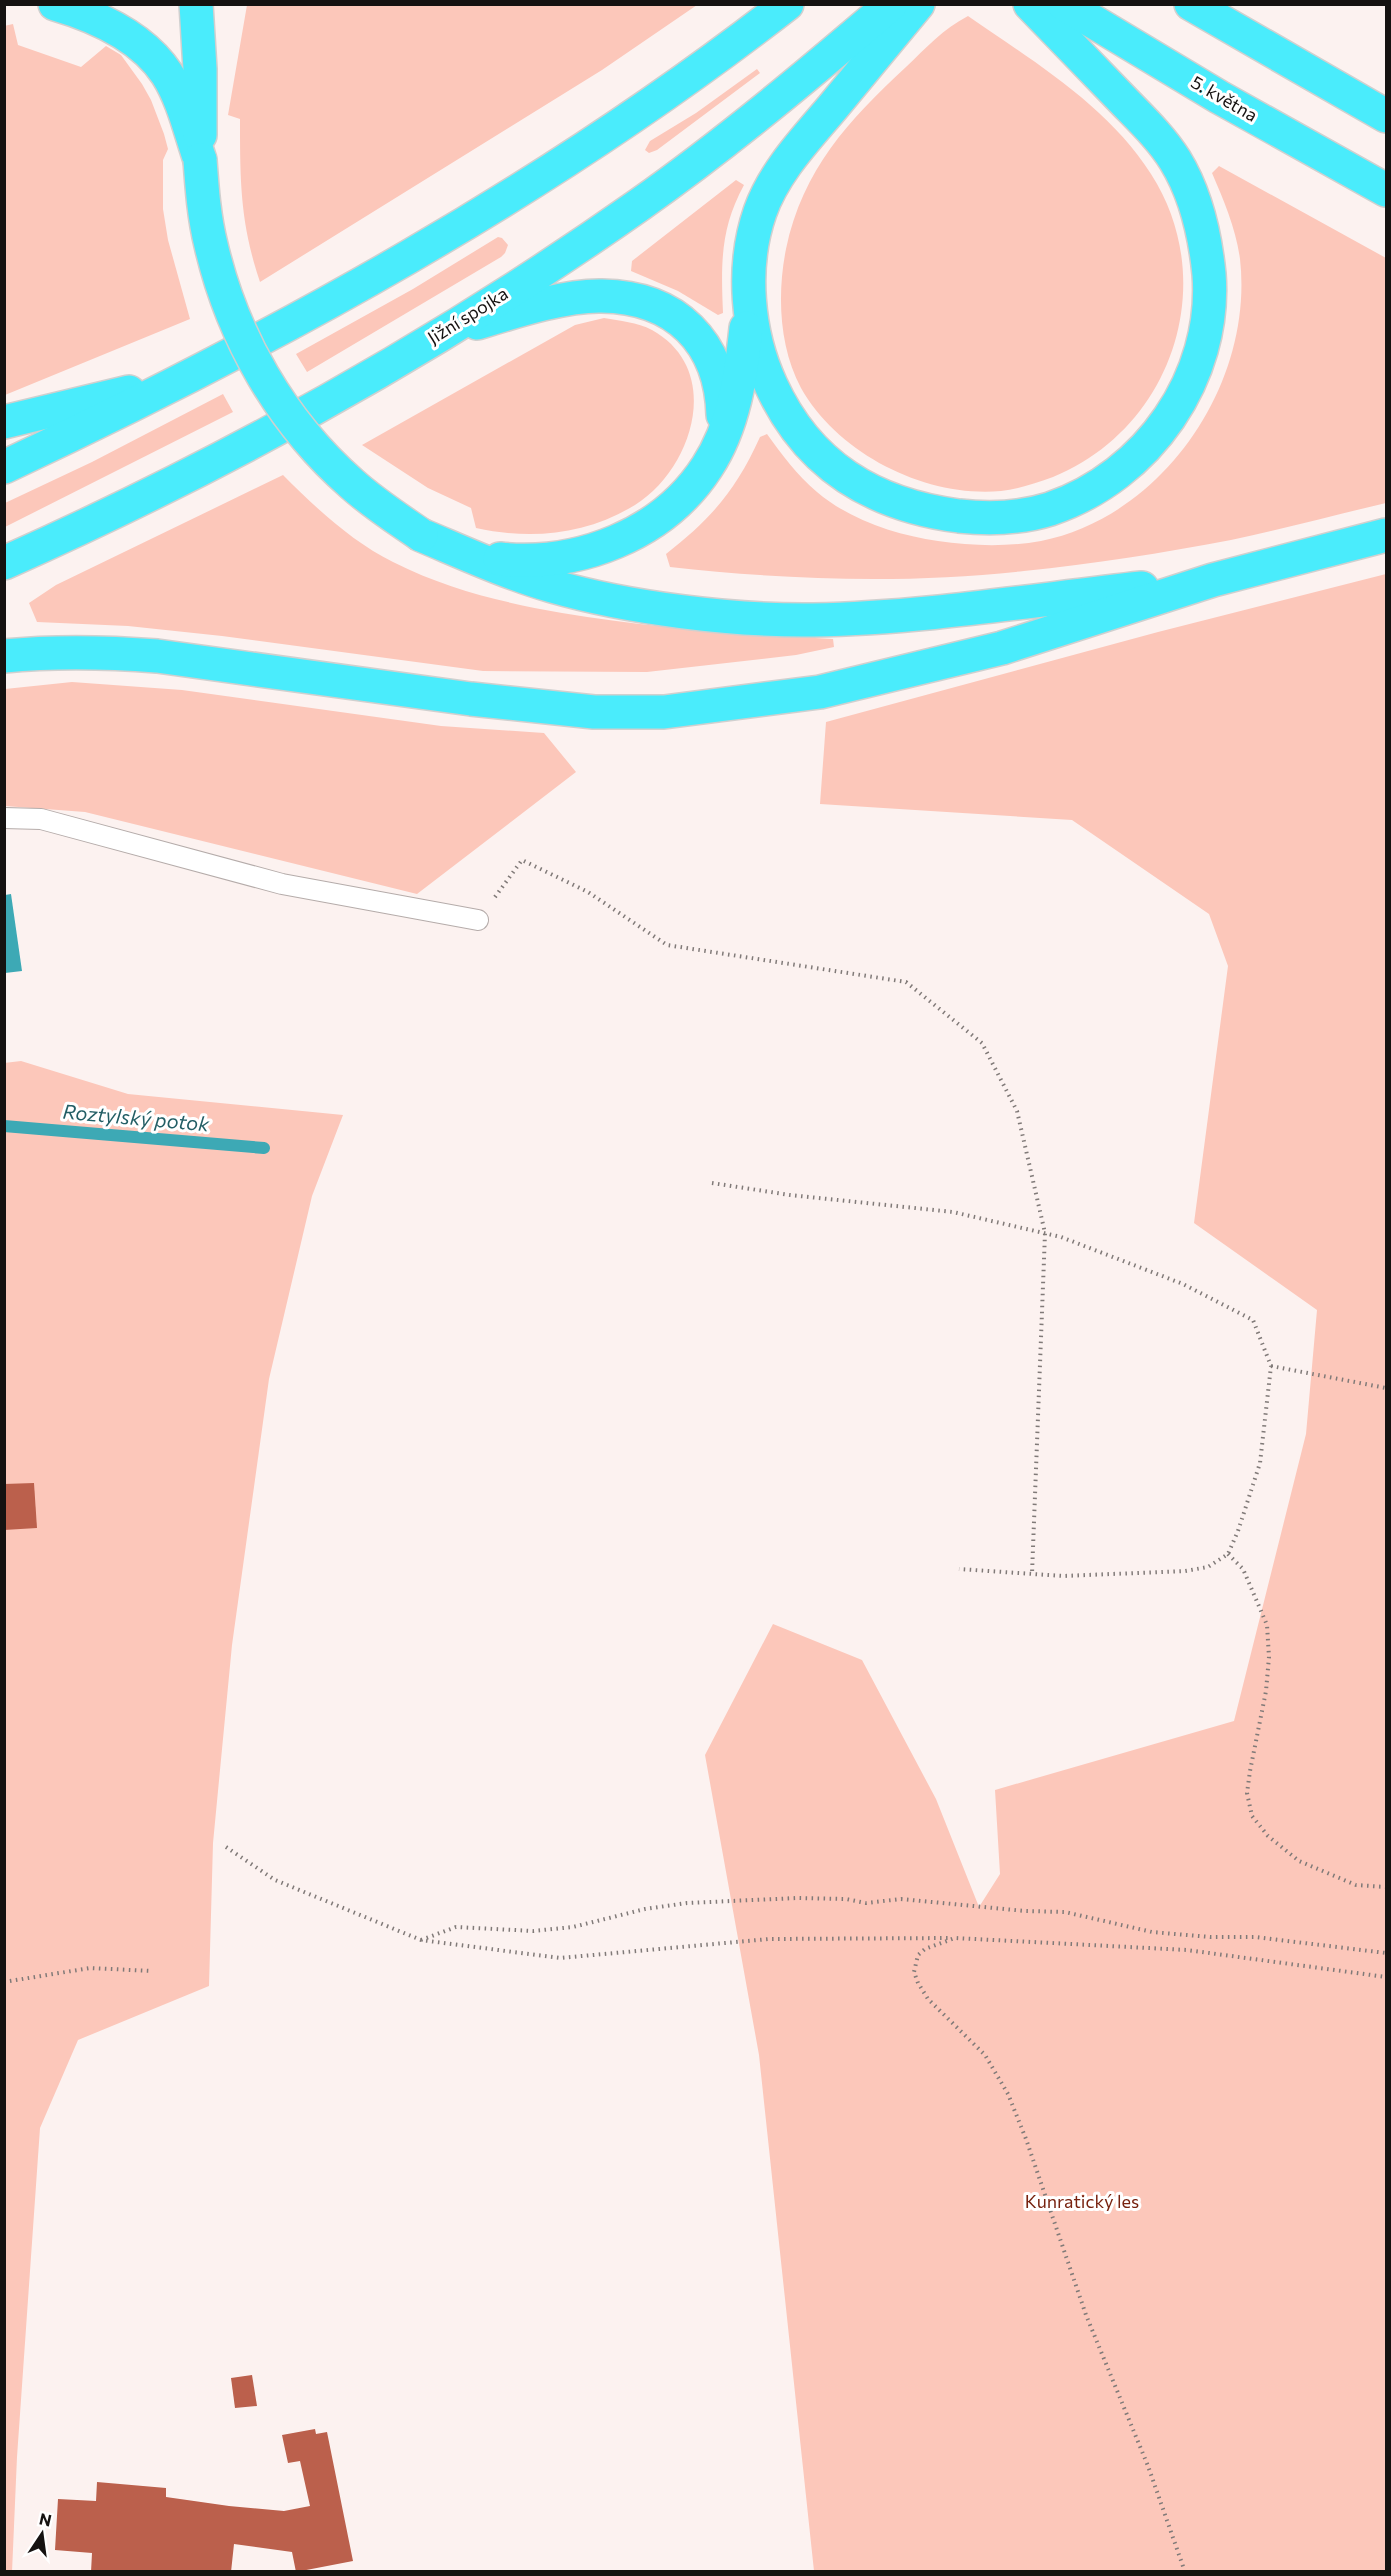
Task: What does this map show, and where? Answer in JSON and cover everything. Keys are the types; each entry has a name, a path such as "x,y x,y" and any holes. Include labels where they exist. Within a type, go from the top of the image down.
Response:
{"highway":[{"path":"55,4 121,31 147,51 166,73 179,99 200,159"},
{"path":"195,4 200,69 200,159 203,202 216,265 237,326 260,371 288,414 321,453 351,484 422,535 505,570 595,597 681,611 812,620 973,608 1213,580"},
{"path":"4,467 183,379 312,311 521,187 678,84 787,4"},
{"name":"Jižní spojka","path":"4,563 89,525 219,460 325,402 537,273 639,204 772,104 891,4"},
{"path":"455,549 489,558 520,561 581,554 611,544 639,530 687,492 707,468 720,444 738,390 749,298 753,238 760,212 771,188 802,142 918,4"},
{"path":"749,298 752,329 766,374 780,405 801,437 826,462 854,483 889,501 930,512 974,518 1012,516 1048,510 1082,495 1114,476 1137,457 1177,407 1202,350 1208,319 1209,286 1207,249 1200,216 1175,160 1068,19 1030,4"},
{"path":"1191,4 1386,116"},
{"name":"5. května","path":"1068,19 1219,97 1386,190"},
{"path":"428,341 478,323 565,301 600,296 626,298 652,304 691,328 708,350 717,370 723,394 720,444"},
{"path":"4,422 183,379"},
{"path":"4,656 44,652 157,656 471,699 594,712 664,712 820,692 1002,648 1213,580 1386,535"}],"lane":[{"path":"4,818 41,819 282,884 478,920"}],"path":[{"path":"478,920 522,860 588,892 667,945 906,982 982,1043 1017,1111 1045,1233 1032,1574"},
{"path":"712,1183 790,1195 953,1212 1061,1237 1183,1284 1253,1320 1271,1366 1260,1463 1238,1531 1228,1554 1208,1567 1185,1571 1063,1575 959,1569"},
{"path":"1271,1366 1386,1388"},
{"path":"1228,1554 1243,1569 1267,1626 1269,1657 1266,1691 1250,1771 1248,1793 1252,1816 1268,1836 1299,1861 1356,1885 1386,1887"},
{"path":"226,1847 275,1880 421,1940 560,1958 769,1939 955,1938 1187,1950 1386,1977"},
{"path":"421,1940 456,1927 533,1931 573,1928 645,1909 687,1903 797,1898 846,1899 866,1903 901,1899 1025,1911 1065,1912 1152,1932 1210,1937 1255,1937 1386,1953"},
{"path":"955,1938 925,1949 918,1955 914,1972 928,1999 985,2055 1008,2094 1026,2139 1086,2315 1148,2466 1185,2571"},
{"path":"4,1982 90,1968 152,1971"}],"green space":[{"path":"247,4 697,5 602,70 260,282 245,221 240,162 240,119 228,115"},
{"path":"968,16 1068,86 1113,127 1151,174 1172,216 1182,261 1182,305 1173,348 1155,389 1128,425 1094,455 1053,477 1001,491 972,491 943,487 915,479 887,467 837,433 817,412 801,388 788,355 782,320 781,284 786,249 794,220 816,170 847,127 865,107 935,39"},
{"path":"13,24 18,45 81,67 106,46 121,55 142,84 151,100 168,149 163,160 163,209 168,240 190,319 5,395 4,26"},
{"path":"757,69 760,73 657,150 649,153 645,150 650,141 696,113"},
{"path":"1219,166 1386,258 1386,503 1205,545 1102,562 980,575 847,579 758,575 670,567 666,554 697,528 721,502 742,473 760,437 767,434 796,472 830,502 874,525 906,535 977,545 1041,541 1086,527 1126,504 1162,473 1192,437 1216,396 1232,351 1241,305 1240,259 1233,226 1212,173"},
{"path":"736,180 744,185 726,232 722,263 723,313 718,315 678,291 631,271 632,261"},
{"path":"498,237 508,245 501,257 307,372 296,354 413,289"},
{"path":"604,318 646,327 674,348 688,369 694,393 692,419 685,444 672,468 655,489 635,505 616,515 578,529 538,534 517,534 476,528 471,508 428,488 362,445 575,325"},
{"path":"223,394 233,412 5,527 5,503 92,462"},
{"path":"283,475 348,534 378,554 414,572 455,588 562,613 697,630 833,639 834,647 796,655 647,672 483,671 222,636 128,626 37,622 29,603 56,585"},
{"name":"Kunratický les","path":"1386,574 1386,2571 814,2571 759,2055 705,1755 773,1624 862,1660 936,1799 979,1907 1000,1874 995,1790 1234,1721 1306,1434 1317,1310 1194,1223 1228,966 1209,914 1072,820 820,804 826,722 1158,632"},
{"path":"72,682 182,690 441,726 544,733 576,772 417,894 85,812 5,806 5,689"},
{"path":"21,1061 128,1094 343,1115 312,1196 269,1379 232,1645 213,1843 209,1986 78,2040 40,2128 17,2457 12,2572 4,2571 4,1063"}],"water":[{"path":"11,894 22,971 5,973 5,895"}],"building":[{"path":"34,1483 37,1528 4,1530 4,1484"},
{"path":"252,2375 257,2406 235,2408 231,2378"},
{"path":"315,2429 316,2434 327,2432 353,2561 296,2572 292,2552 234,2544 231,2572 91,2572 92,2553 55,2550 58,2499 96,2501 97,2482 166,2488 166,2497 229,2506 284,2511 310,2506 300,2461 288,2463 282,2435"}],"waterway":[{"name":"Roztylský potok","path":"4,1126 264,1148"}]}
